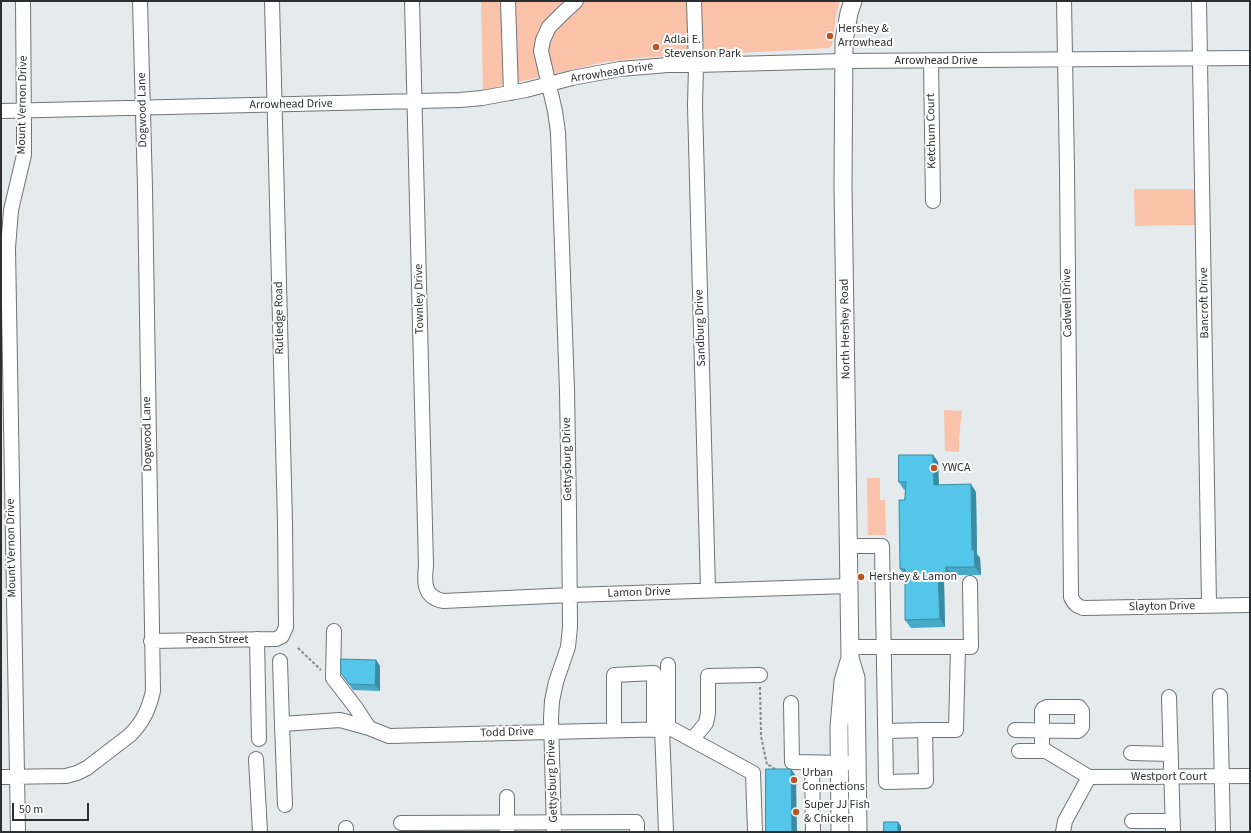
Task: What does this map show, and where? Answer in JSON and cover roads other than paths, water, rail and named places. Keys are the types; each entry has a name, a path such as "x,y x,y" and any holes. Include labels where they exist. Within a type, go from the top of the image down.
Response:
{"main road":[{"name":"North Hershey Road","path":"853,1 849,13 844,41 843,186 850,653 856,678 858,832"},
{"name":"North Hershey Road","path":"840,832 839,727 843,681 850,653"}],"street":[{"name":"Mount Vernon Drive","path":"18,832 5,248 11,210 24,155 23,1"},
{"name":"Dogwood Lane","path":"1,777 66,776 87,768 136,729 149,708 153,691 140,1"},
{"name":"Rutledge Road","path":"272,1 285,523 286,627 282,635"},
{"name":"Townley Drive","path":"412,1 426,581 427,589 430,595"},
{"path":"508,1 511,93"},
{"name":"Gettysburg Drive","path":"554,827 552,701 556,682 568,647 570,627 567,415 558,132 555,111 541,51 543,40 549,27 576,1"},
{"name":"Sandburg Drive","path":"694,1 696,65 695,106 708,590"},
{"name":"Cadwell Drive","path":"1064,1 1072,571 1070,590 1071,597 1075,604"},
{"name":"Bancroft Drive","path":"1199,1 1209,606"},
{"name":"Arrowhead Drive","path":"1,111 460,100 511,93 572,78 620,69 668,64 696,65 844,61 1250,58"},
{"name":"Ketchum Court","path":"931,61 933,201"},
{"path":"848,546 882,546 886,782 926,781 925,730"},
{"path":"850,653 883,647 971,647 970,583"},
{"name":"Lamon Drive","path":"430,595 436,600 443,601 570,595 849,586"},
{"name":"Slayton Drive","path":"1075,604 1083,608 1250,605"},
{"path":"334,631 333,678 369,728"},
{"name":"Peach Street","path":"151,641 257,639 276,638 282,635"},
{"path":"257,639 259,739"},
{"path":"885,731 956,730 958,647"},
{"path":"280,661 284,805"},
{"path":"662,729 668,665"},
{"path":"614,730 614,675 654,674 662,729 666,832"},
{"path":"692,740 706,723 708,713 708,676 760,675"},
{"path":"1220,696 1223,832"},
{"path":"1132,821 1173,826 1169,697"},
{"path":"791,703 792,762 857,763"},
{"name":"Todd Drive","path":"282,724 340,720 369,728 389,736 672,729 753,773 755,832"},
{"path":"1015,730 1042,730 1042,751"},
{"path":"1019,751 1046,751 1089,777 1065,821 1063,832"},
{"path":"1131,753 1171,754"},
{"path":"256,759 260,832"},
{"path":"812,763 813,832"},
{"name":"Westport Court","path":"1089,777 1250,776"},
{"path":"507,796 507,827"},
{"path":"401,823 507,827 554,827 636,822 638,832"}],"place":[{"name":"Hershey & Arrowhead","path":"830,36"},
{"name":"Adlai E. Stevenson Park","path":"656,47"},
{"name":"YWCA","path":"934,468"},
{"name":"Hershey & Lamon","path":"861,577"},
{"name":"Urban Connections","path":"794,780"},
{"name":"Super JJ Fish & Chicken","path":"796,812"}]}
